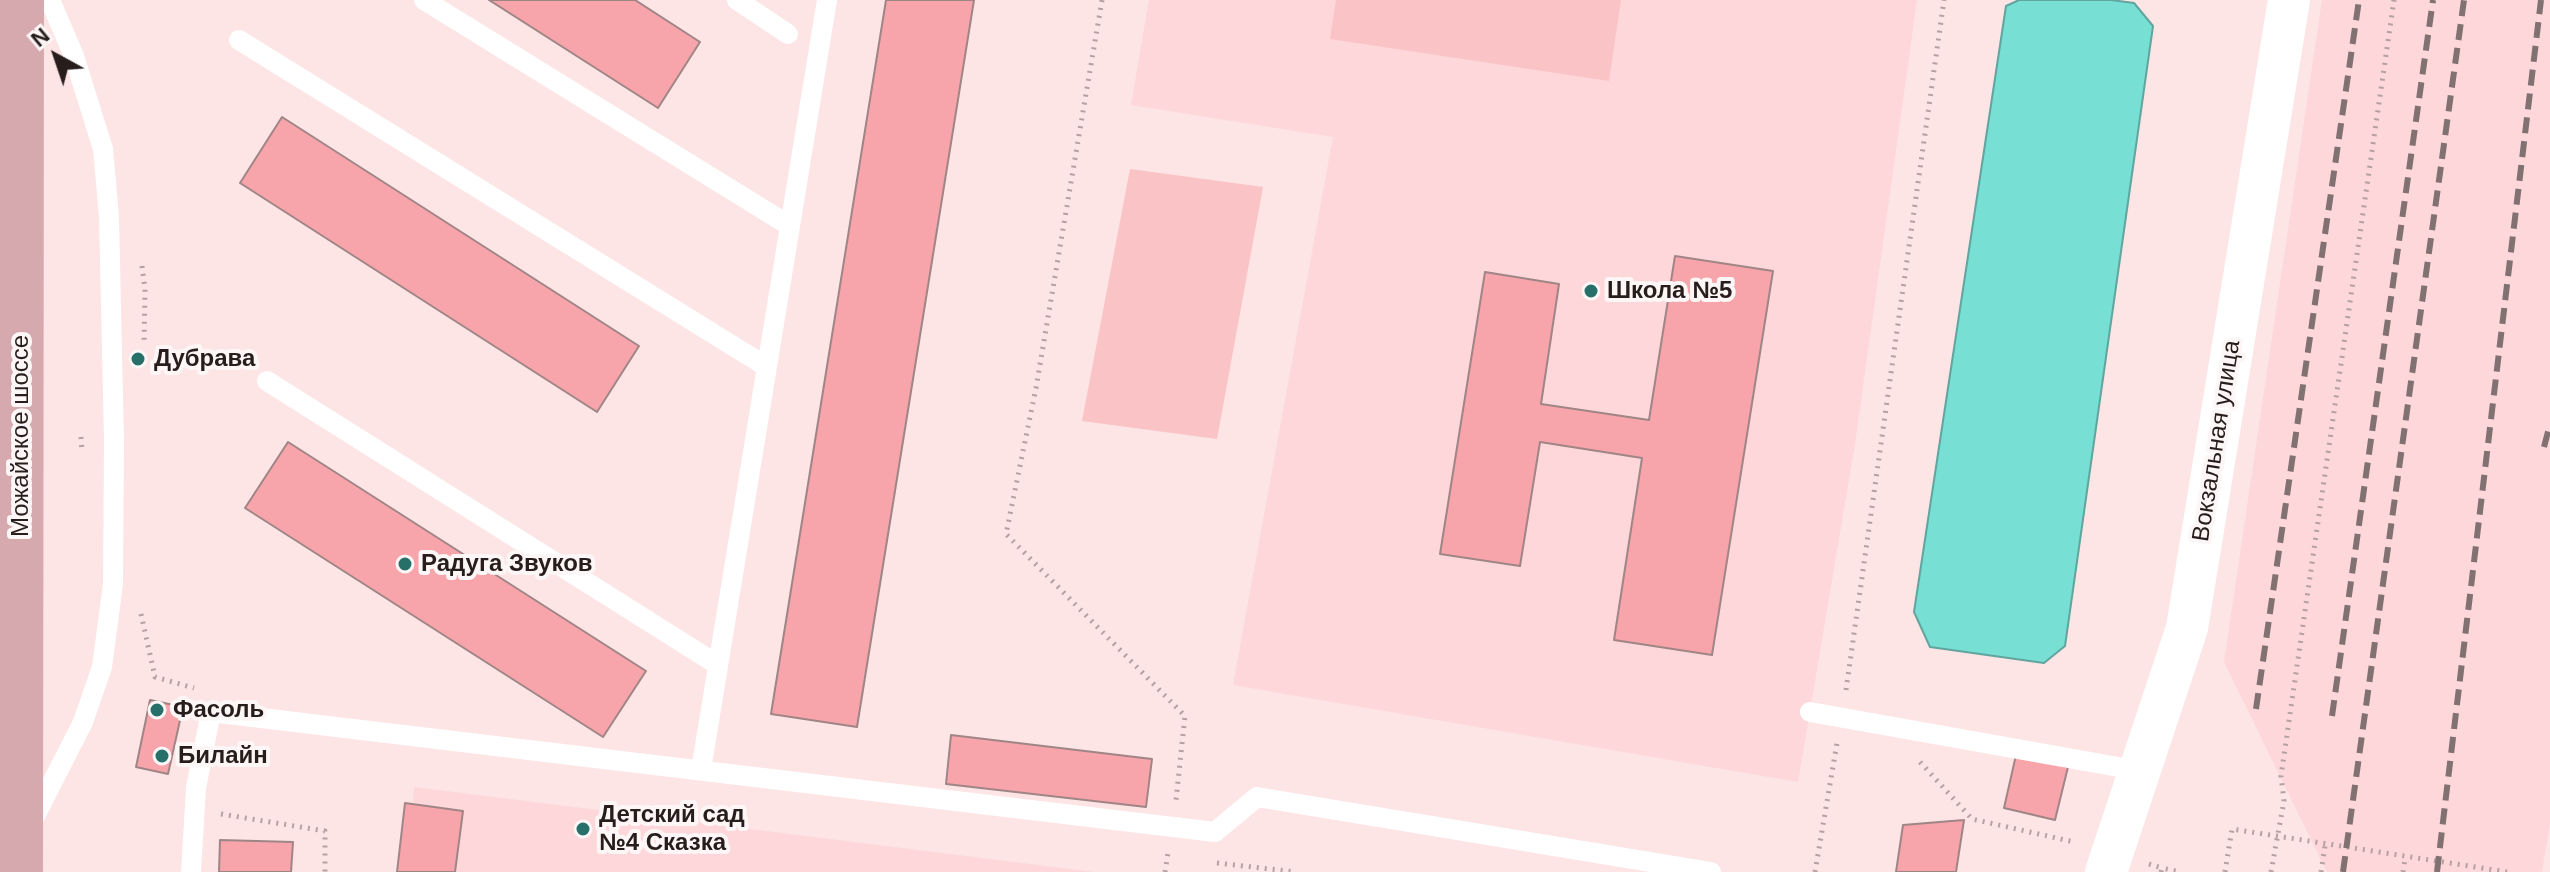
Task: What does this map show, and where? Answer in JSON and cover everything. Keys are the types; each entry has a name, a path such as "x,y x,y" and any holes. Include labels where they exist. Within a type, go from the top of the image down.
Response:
{"main road":[{"name":"Можайское шоссе","path":"21,857 22,0"}],"street":[{"name":"Вокзальная улица","path":"2096,858 2141,771 2187,628 2289,0"}],"lane":[{"path":"21,857 83,722 102,667 113,584 114,440 109,232 103,149 74,56 50,0"},
{"path":"424,0 790,226"},
{"path":"737,0 788,34"},
{"path":"701,770 827,0"},
{"path":"239,40 767,367"},
{"path":"267,381 718,665"},
{"path":"191,872 196,788 211,712 1215,832 1257,797 1711,872"},
{"path":"1810,712 2141,771"}],"path":[{"path":"1102,0 1036,388 1006,534 1185,716 1165,872"},
{"path":"1815,872 1841,718 1944,0"},
{"path":"2271,872 2284,801 2281,776 2394,0"},
{"path":"1887,726 1972,819 2096,858"},
{"path":"2225,872 2232,829 2507,872"},
{"path":"2321,872 2325,846 2491,872"},
{"path":"2403,872 2405,859"},
{"path":"2161,872 2162,868 2180,872"}],"shaded area":[{"name":"Школа №5","path":"1149,0 1917,0 1855,444 1798,782 1233,685 1333,137 1131,105"},
{"path":"1336,0 1621,0 1609,81 1330,39"},
{"path":"2322,0 2550,0 2550,823 2542,872 2327,872 2224,662"},
{"path":"1130,169 1263,187 1217,439 1082,421"},
{"name":"Детский сад №4 Сказка","path":"414,787 1094,872 409,872"}],"water":[{"path":"2019,0 2134,3 2153,26 2065,646 2044,663 1930,647 1914,612 2006,6"}],"building":[{"path":"489,0 635,0 700,42 658,108"},
{"path":"886,0 974,0 857,727 771,714"},
{"path":"282,117 639,346 597,412 240,183"},
{"path":"1675,256 1773,271 1712,655 1614,640 1642,458 1540,442 1520,566 1440,554 1485,272 1559,284 1541,404 1649,420"},
{"path":"288,442 646,671 603,737 245,508"},
{"path":"150,700 183,707 168,774 136,767"},
{"path":"951,735 1152,759 1146,807 946,784"},
{"path":"2016,755 2068,767 2055,820 2004,808"},
{"path":"405,803 463,811 455,872 397,872"},
{"path":"1964,820 1956,872 1896,872 1903,825"},
{"path":"220,840 293,842 291,872 219,872"}],"railway":[{"path":"2256,709 2359,0"},
{"path":"2332,716 2433,0"},
{"path":"2343,872 2464,0"},
{"path":"2437,872 2541,0"},
{"path":"2544,447 2550,424"}],"place":[{"name":"Школа №5","path":"1591,291"},
{"name":"Дубрава","path":"138,359"},
{"name":"Радуга Звуков","path":"405,564"},
{"name":"Фасоль","path":"157,710"},
{"name":"Билайн","path":"162,756"},
{"name":"Детский сад №4 Сказка","path":"583,829"}]}
